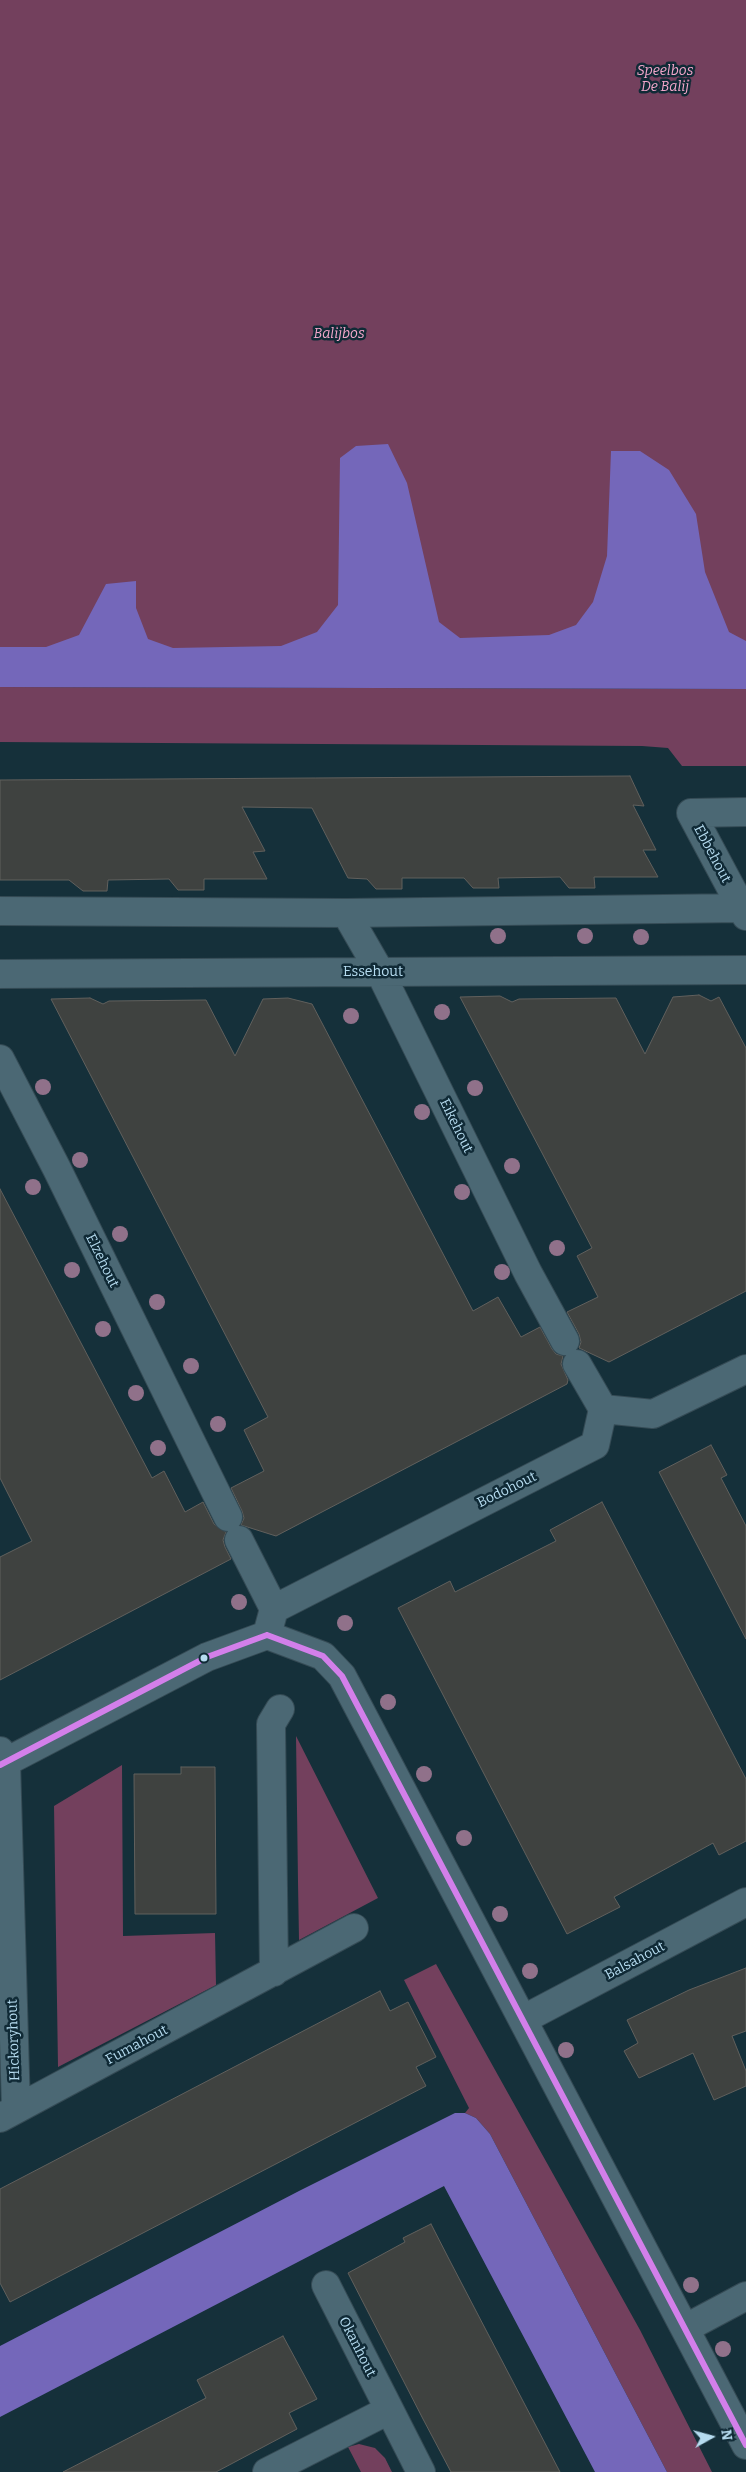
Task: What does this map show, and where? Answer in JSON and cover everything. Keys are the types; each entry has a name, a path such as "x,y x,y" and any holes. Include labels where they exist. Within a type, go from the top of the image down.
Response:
{"street":[{"name":"Ebbehout","path":"744,912 691,814 746,812"},
{"path":"0,911 744,912"},
{"name":"Eikehout","path":"346,912 380,972 528,1273 603,1409"},
{"name":"Essehout","path":"0,974 746,970"},
{"name":"Elzehout","path":"0,1059 274,1609"},
{"path":"603,1409 653,1414 746,1369"},
{"name":"Bodohout","path":"274,1609 595,1445 603,1409"},
{"path":"268,1635 274,1609"},
{"path":"2,1759 207,1657 268,1635 323,1656 342,1676 524,2019 746,2446"},
{"path":"274,1972 271,1724 280,1709"},
{"name":"Hickoryhout","path":"2,1759 8,2114"},
{"name":"Balsahout","path":"524,2019 746,1902"},
{"name":"Fumahout","path":"8,2114 354,1928"},
{"name":"Okanhout","path":"326,2285 420,2472"},
{"path":"686,2328 746,2296"},
{"path":"267,2472 389,2410"}],"green space":[{"name":"Balijbos","path":"0,0 746,0 746,670 0,669"},
{"path":"0,687 746,689 746,766 682,766 668,748 642,746 0,742"},
{"path":"296,1736 378,1898 299,1940 298,1882"},
{"path":"122,1765 123,1936 215,1933 216,1985 58,2067 54,1806"},
{"path":"436,1964 640,2330 712,2472 667,2472 490,2134 476,2118 465,2113 469,2108 404,1980"},
{"path":"359,2444 375,2448 385,2458 392,2472 361,2472 348,2447"}],"shaded area":[{"path":"388,444 407,483 439,622 460,638 549,635 576,625 593,602 607,556 611,451 640,451 669,470 696,514 705,572 729,632 746,641 746,689 0,687 0,647 46,647 79,635 106,584 136,581 136,608 148,639 173,648 281,646 317,632 338,605 340,458 356,446"},
{"path":"455,2113 465,2113 476,2118 490,2134 667,2472 595,2472 444,2186 0,2417 0,2346 299,2191"}],"building":[{"path":"630,776 644,806 633,805 656,850 643,850 658,877 594,877 595,888 569,888 560,877 498,878 499,888 473,888 464,878 402,878 402,889 376,889 367,879 348,878 312,808 242,807 265,851 253,852 267,879 204,879 204,890 178,890 169,879 108,880 107,891 83,891 69,880 0,880 0,780"},
{"path":"699,995 711,1001 719,997 746,1048 746,1291 609,1362 579,1348 581,1342 579,1334 567,1312 598,1297 577,1256 592,1248 460,997 500,996 512,1002 519,999 616,998 645,1054 673,997"},
{"path":"90,998 103,1004 109,1001 206,1000 235,1056 263,999 288,998 312,1004 473,1311 498,1297 521,1337 540,1327 552,1349 556,1354 563,1356 561,1364 568,1380 567,1384 276,1536 241,1525 244,1518 231,1488 264,1471 244,1430 268,1417 51,999"},
{"path":"0,1189 152,1478 164,1471 185,1512 203,1502 214,1524 226,1532 223,1540 231,1559 0,1680 0,1557 32,1541 0,1478"},
{"path":"711,1445 727,1475 721,1478 746,1526 746,1639 659,1472"},
{"path":"602,1502 746,1779 746,1841 719,1855 713,1843 614,1897 620,1907 567,1934 398,1608 450,1581 455,1592 556,1541 550,1530"},
{"path":"181,1767 215,1767 216,1914 135,1914 134,1774 181,1774"},
{"path":"746,1968 746,2031 732,2036 746,2071 746,2086 714,2100 693,2053 639,2078 624,2051 638,2043 627,2020 689,1990"},
{"path":"380,1991 390,2011 408,2002 436,2057 416,2067 426,2086 10,2302 0,2283 0,2189"},
{"path":"431,2224 560,2472 451,2472 423,2419 348,2273 405,2242 403,2238"},
{"path":"283,2336 317,2399 289,2413 297,2429 216,2472 63,2472 206,2398 197,2380"}],"transit line":[{"path":"267,1635 323,1656 342,1676 746,2445"},
{"path":"0,1765 207,1657 267,1635"}],"park label":[{"name":"Speelbos De Balij","path":"665,79"}]}
